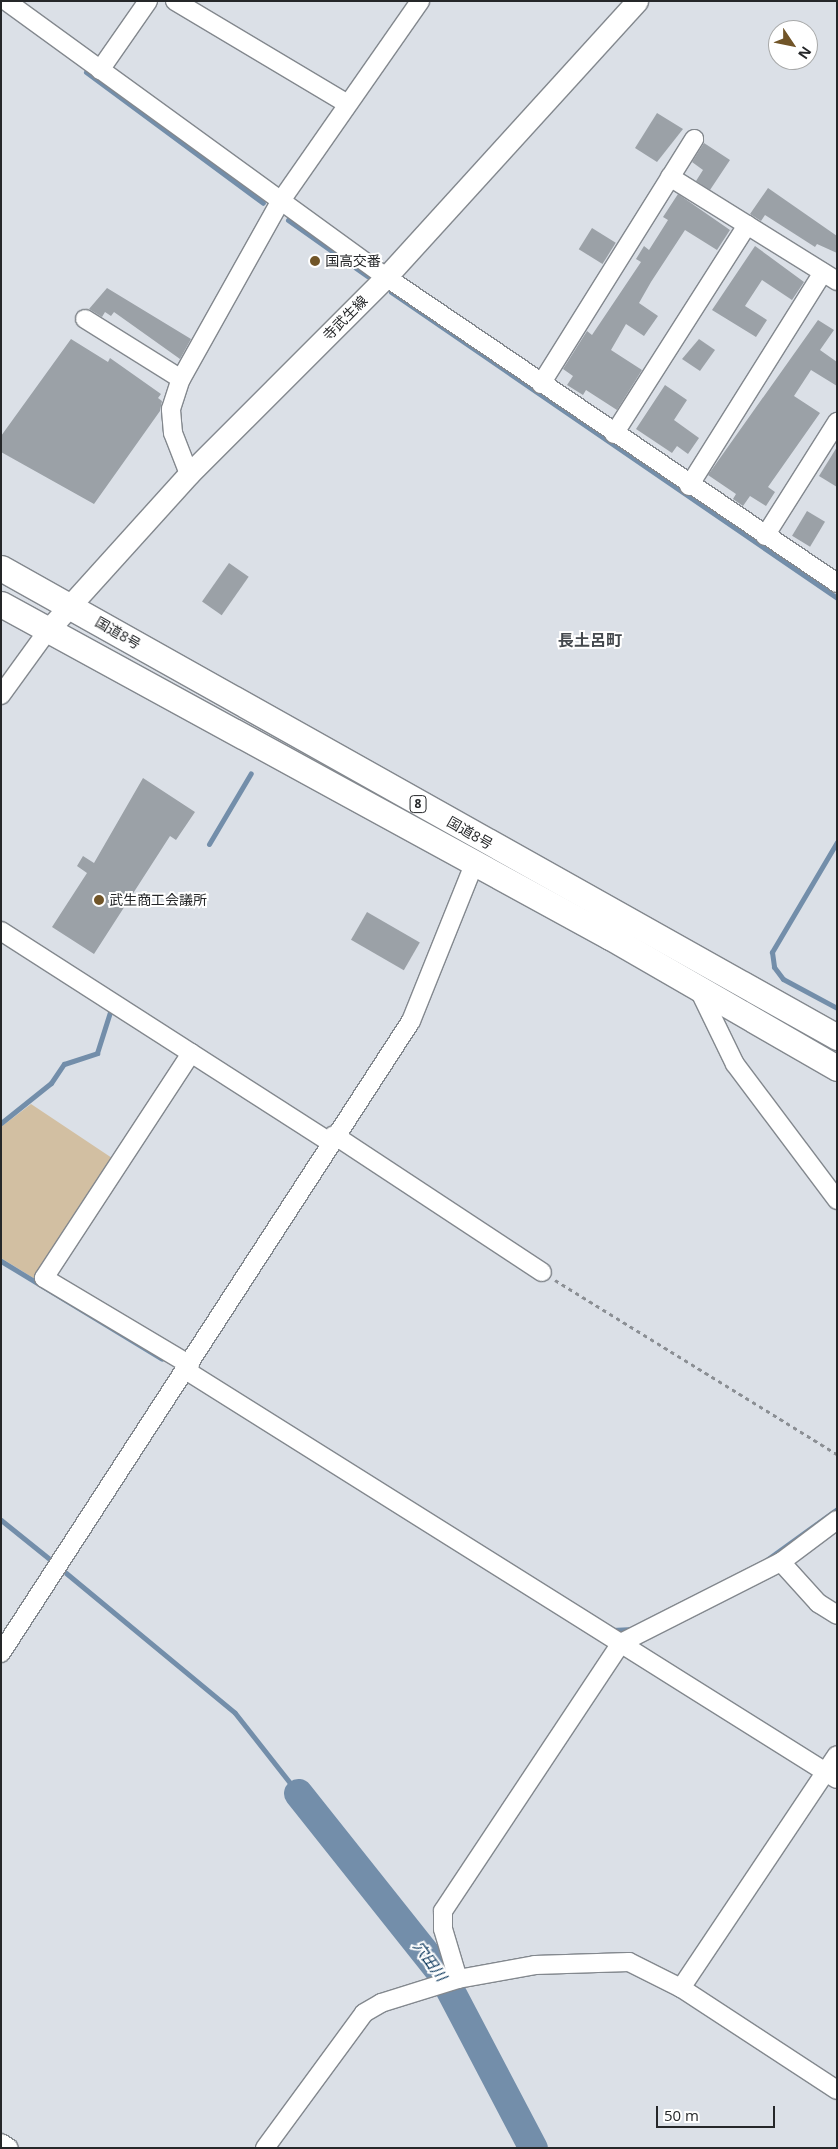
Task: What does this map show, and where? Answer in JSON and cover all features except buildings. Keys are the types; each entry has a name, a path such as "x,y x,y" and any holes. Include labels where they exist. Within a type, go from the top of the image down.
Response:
{"highway":[{"name":"国道8号","path":"1,568 837,1037"},
{"name":"国道8号","path":"1,604 474,862 837,1068"}],"main road":[{"name":"寺武生線","path":"48,630 68,604 189,474 386,277 637,1"}],"street":[{"path":"6,1 280,202 386,277 689,486 837,583"},
{"path":"100,70 148,1"},
{"path":"175,1 348,104"},
{"path":"189,474 172,433 172,409 181,379 280,202 420,1"},
{"path":"541,384 694,139"},
{"path":"670,177 830,276 689,486"},
{"path":"614,434 747,225"},
{"path":"85,319 181,379"},
{"path":"765,536 837,422"},
{"path":"1,695 48,630"},
{"path":"1,1653 188,1368 332,1139 411,1021 474,862"},
{"path":"1,931 542,1272"},
{"path":"699,990 735,1064 837,1200"},
{"path":"192,1053 44,1278 831,1775"},
{"path":"458,1979 443,1930 443,1911 622,1643 781,1562 837,1520"},
{"path":"781,1562 818,1603 837,1615"},
{"path":"681,1988 831,1775 837,1755"},
{"path":"265,2148 364,2013 382,2003 458,1979 593,1960 629,1962 681,1988 837,2090"},
{"path":"1,2143 9,2148"}],"path":[{"path":"542,1272 837,1454"}],"shaded area":[{"path":"31,1104 115,1160 35,1279 1,1258 1,1127"}],"waterway":[{"path":"86,72 263,203"},
{"path":"288,220 367,276"},
{"path":"391,292 837,598"},
{"path":"209,844 251,773"},
{"path":"837,842 772,952 774,967 783,979 837,1008"},
{"path":"1,1123 51,1083 64,1064 97,1053 110,1012"},
{"path":"1,1261 162,1359"},
{"path":"765,1561 837,1509"},
{"path":"1,1520 52,1561"},
{"path":"66,1573 235,1713 298,1793"},
{"path":"612,1630 633,1629"},
{"name":"穴田川","path":"298,1793 441,1973 533,2148"}],"place":[{"name":"国高交番","path":"315,261"},
{"name":"武生商工会議所","path":"99,900"}],"district":[{"name":"長土呂町","path":"590,640"}]}
